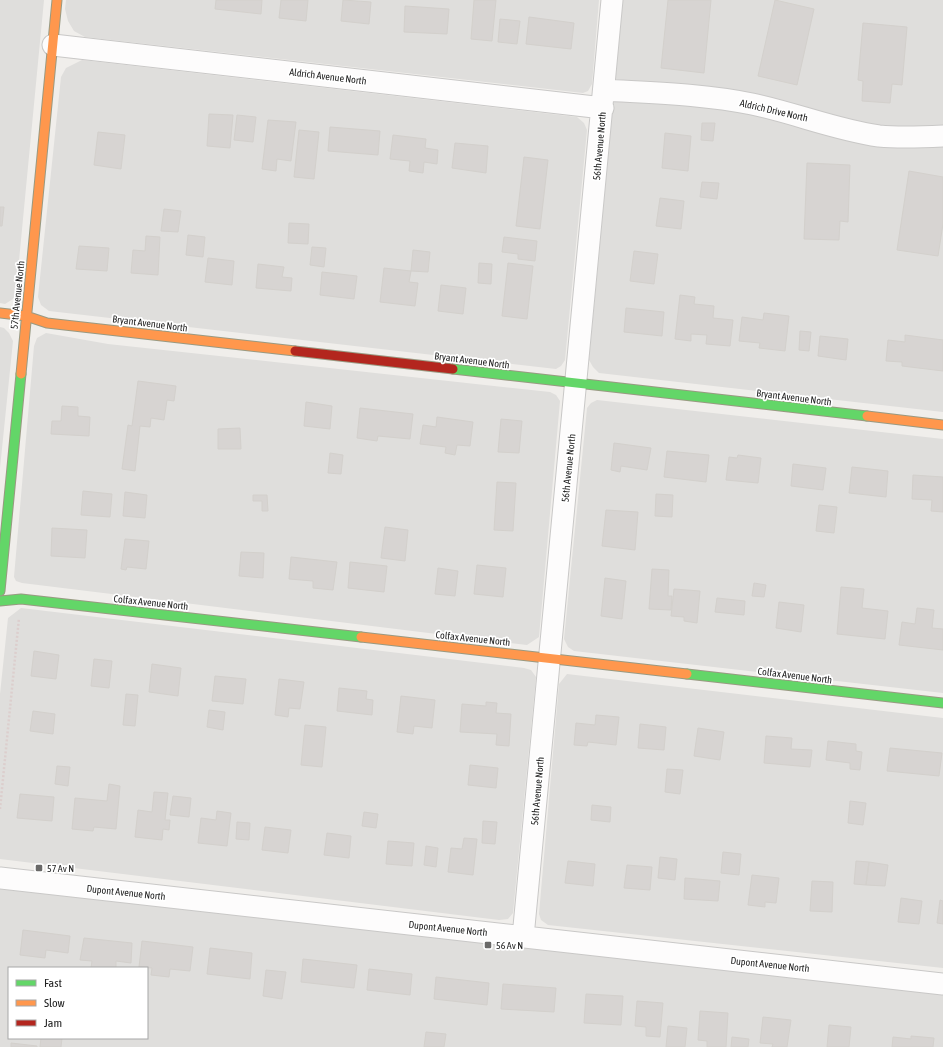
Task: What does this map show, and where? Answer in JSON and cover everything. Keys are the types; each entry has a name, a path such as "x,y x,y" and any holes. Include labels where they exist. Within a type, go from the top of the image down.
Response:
{"street":[{"name":"57th Avenue North","path":"0,591 57,0"},
{"name":"56th Avenue North","path":"523,937 612,0"},
{"name":"Aldrich Avenue North","path":"53,45 603,99"},
{"name":"Aldrich Drive North","path":"603,99 673,93 726,99 770,108 879,136 943,136"},
{"name":"Bryant Avenue North","path":"0,313 26,316 47,323 943,425"},
{"name":"Colfax Avenue North","path":"0,601 21,599 943,703"},
{"name":"Dupont Avenue North","path":"0,878 943,984"}],"path":[{"path":"0,809 18,625"}],"shaded area":[{"path":"0,0 44,0 16,292 13,299 5,304 0,303"},
{"path":"66,0 599,0 592,84 588,91 583,93 85,37 74,31 68,21 65,9"},
{"path":"623,0 943,0 943,412 599,373 593,367 589,360"},
{"path":"82,60 577,117 584,123 587,130 565,360 561,366 556,369 49,311 41,305 38,297 61,77 66,68"},
{"path":"0,327 4,328 9,333 13,341 0,468"},
{"path":"46,333 108,344 550,392 556,395 560,401 539,637 527,645 22,583 16,581 14,577 34,346 37,338"},
{"path":"597,400 943,439 943,693 574,651 568,647 564,639 587,408 591,403"},
{"path":"21,608 531,670 536,677 513,913 508,919 499,920 0,859 0,694 8,618"},
{"path":"567,674 943,718 943,968 548,925 541,920 539,914 559,684"},
{"path":"0,889 943,994 943,1047 0,1047"}],"building":[{"path":"216,0 262,0 261,14 215,9"},
{"path":"281,0 308,0 306,21 279,18"},
{"path":"343,0 371,2 369,24 341,21"},
{"path":"474,0 496,0 492,41 471,39"},
{"path":"668,0 711,0 704,73 661,68"},
{"path":"775,0 814,9 797,85 758,76"},
{"path":"405,6 449,9 447,34 404,32"},
{"path":"529,17 574,23 571,49 526,44"},
{"path":"500,19 520,21 517,44 498,42"},
{"path":"863,23 907,27 902,85 892,84 890,103 862,101 863,81 858,80"},
{"path":"209,114 233,115 230,148 207,146"},
{"path":"237,115 256,117 253,142 234,140"},
{"path":"268,120 296,122 291,161 277,159 276,171 262,169"},
{"path":"702,123 715,123 713,141 701,140"},
{"path":"330,127 380,131 378,155 328,151"},
{"path":"299,130 319,132 314,179 294,177"},
{"path":"98,132 125,135 121,169 94,165"},
{"path":"665,133 691,136 688,171 662,168"},
{"path":"393,135 426,139 425,148 438,150 437,164 424,162 423,173 409,171 410,161 390,159"},
{"path":"455,143 488,146 486,173 452,168"},
{"path":"524,157 548,160 540,229 516,226"},
{"path":"807,163 850,165 848,222 840,221 839,240 804,239"},
{"path":"909,171 943,177 943,224 938,256 897,250"},
{"path":"702,182 719,183 717,199 700,197"},
{"path":"660,198 684,201 681,229 656,226"},
{"path":"0,207 4,207 2,226 0,226"},
{"path":"164,209 181,211 178,232 161,231"},
{"path":"289,223 309,224 308,244 288,243"},
{"path":"188,235 205,237 203,257 186,255"},
{"path":"146,236 160,237 158,275 131,273 133,250 145,251"},
{"path":"504,237 537,241 535,261 518,259 518,254 502,252"},
{"path":"79,246 109,248 107,271 76,269"},
{"path":"312,247 326,248 324,267 310,265"},
{"path":"413,250 430,252 428,272 411,271"},
{"path":"634,251 658,254 654,284 630,281"},
{"path":"208,258 234,261 232,285 205,282"},
{"path":"479,263 492,264 491,284 478,283"},
{"path":"508,263 533,266 527,319 502,316"},
{"path":"258,264 284,267 282,277 292,278 291,291 256,288"},
{"path":"384,268 411,271 409,282 418,283 415,306 380,302"},
{"path":"322,272 357,276 354,299 320,295"},
{"path":"441,285 466,288 463,314 438,311"},
{"path":"680,295 695,297 694,304 714,306 713,318 733,320 730,346 706,344 707,335 691,334 691,341 675,339"},
{"path":"626,308 664,312 662,336 624,332"},
{"path":"764,313 789,316 785,351 759,348 760,343 739,341 742,317 763,320"},
{"path":"800,331 811,332 809,351 799,350"},
{"path":"905,335 943,340 943,371 902,366 902,362 886,361 888,340 905,342"},
{"path":"820,336 848,339 846,360 818,356"},
{"path":"138,381 176,386 174,401 167,400 164,420 151,418 150,427 140,426 135,471 122,469 128,425 132,426"},
{"path":"306,402 332,406 330,429 304,426"},
{"path":"62,406 78,407 78,416 90,417 89,436 51,434 52,421 61,421"},
{"path":"360,408 413,414 410,439 378,436 377,441 357,438"},
{"path":"437,417 473,422 470,446 457,445 455,455 445,453 446,447 420,444 423,425 436,427"},
{"path":"501,419 522,421 519,453 498,452"},
{"path":"240,428 241,449 218,449 218,429"},
{"path":"614,443 651,448 647,470 621,466 620,472 611,470"},
{"path":"667,451 709,455 706,482 664,477"},
{"path":"330,453 343,455 341,474 328,473"},
{"path":"738,455 761,458 758,483 726,480 729,457 737,458"},
{"path":"793,464 826,468 823,490 791,486"},
{"path":"852,467 888,471 886,497 849,493"},
{"path":"913,475 943,477 943,512 931,511 932,500 912,499"},
{"path":"497,482 516,483 513,531 494,530"},
{"path":"83,491 112,494 110,517 81,515"},
{"path":"125,492 147,495 145,518 123,516"},
{"path":"656,494 673,495 672,517 655,516"},
{"path":"253,495 267,495 268,511 262,511 262,501 253,501"},
{"path":"819,505 837,507 834,533 816,531"},
{"path":"606,510 638,512 635,550 602,546"},
{"path":"385,527 408,530 405,561 381,558"},
{"path":"52,528 87,530 85,558 51,556"},
{"path":"125,539 149,541 146,569 127,567 126,570 121,569"},
{"path":"241,552 264,553 263,578 239,576"},
{"path":"291,557 337,562 333,590 313,588 313,581 289,579"},
{"path":"350,562 387,566 384,592 348,588"},
{"path":"477,565 506,568 503,597 474,594"},
{"path":"438,568 458,571 455,596 435,594"},
{"path":"652,569 669,570 668,596 672,596 671,610 649,609"},
{"path":"605,578 626,581 622,619 601,616"},
{"path":"754,583 766,585 764,597 752,596"},
{"path":"841,587 864,589 862,608 888,611 885,639 837,634"},
{"path":"674,589 700,591 697,623 684,621 684,617 671,616"},
{"path":"717,598 745,601 744,615 715,612"},
{"path":"779,602 804,605 801,632 776,628"},
{"path":"917,608 934,610 932,628 943,629 943,650 899,645 902,622 915,624"},
{"path":"34,651 59,655 56,679 31,676"},
{"path":"94,659 112,661 109,688 91,686"},
{"path":"152,664 181,668 178,696 149,692"},
{"path":"215,676 246,679 243,704 212,701"},
{"path":"279,679 304,682 300,709 289,708 288,717 275,715"},
{"path":"339,688 367,691 366,699 373,700 372,715 337,711"},
{"path":"126,694 138,695 135,726 123,725"},
{"path":"401,696 435,700 432,728 414,726 413,734 397,732"},
{"path":"486,702 497,703 496,713 511,714 509,746 496,745 497,734 460,732 462,704 486,706"},
{"path":"209,710 225,712 223,730 207,727"},
{"path":"33,711 55,714 53,734 30,731"},
{"path":"596,715 619,717 616,745 588,742 587,746 574,745 576,723 595,725"},
{"path":"640,724 666,727 664,750 638,748"},
{"path":"305,725 326,727 322,767 301,765"},
{"path":"698,728 724,732 720,760 694,756"},
{"path":"766,736 792,738 791,749 812,750 810,767 764,763"},
{"path":"828,741 856,744 856,751 862,752 860,770 850,769 850,763 826,760"},
{"path":"890,748 942,753 939,776 887,771"},
{"path":"470,765 498,768 496,788 468,785"},
{"path":"57,766 70,767 68,786 55,784"},
{"path":"667,769 683,770 680,794 665,792"},
{"path":"109,784 120,786 116,829 94,827 93,831 72,829 75,798 107,801"},
{"path":"154,792 168,793 165,820 170,820 169,830 163,829 162,840 135,837 138,810 152,812"},
{"path":"20,794 54,797 52,821 17,818"},
{"path":"173,796 191,798 189,817 170,815"},
{"path":"850,801 866,803 863,825 848,823"},
{"path":"592,805 611,807 610,822 591,820"},
{"path":"217,811 231,813 227,846 198,843 201,818 216,820"},
{"path":"364,812 378,814 376,828 362,826"},
{"path":"483,821 497,822 495,844 482,843"},
{"path":"237,822 250,823 249,840 236,839"},
{"path":"265,827 291,830 288,853 262,850"},
{"path":"327,833 351,836 349,858 324,855"},
{"path":"464,838 477,839 473,875 448,872 451,848 462,849"},
{"path":"388,841 414,843 412,866 386,864"},
{"path":"426,846 438,848 436,867 424,865"},
{"path":"723,852 741,854 739,875 721,873"},
{"path":"660,857 677,859 675,880 658,878"},
{"path":"568,861 595,864 593,886 565,883"},
{"path":"856,861 869,862 866,885 854,884"},
{"path":"869,862 888,865 885,886 866,885"},
{"path":"627,865 652,867 650,890 624,888"},
{"path":"752,875 779,878 776,903 765,902 765,907 748,905"},
{"path":"685,878 720,881 718,901 684,899"},
{"path":"812,881 833,882 832,912 810,911"},
{"path":"901,898 922,901 919,924 898,922"},
{"path":"940,900 943,901 943,924 937,923"},
{"path":"23,930 70,936 68,953 46,950 45,958 20,955"},
{"path":"84,938 132,943 131,963 116,961 116,967 91,967 92,961 80,960"},
{"path":"142,941 193,947 190,971 170,969 169,977 151,975 152,968 139,967"},
{"path":"210,948 252,953 250,979 207,974"},
{"path":"303,959 357,965 354,988 301,982"},
{"path":"369,969 412,974 410,995 367,990"},
{"path":"266,970 286,972 282,999 263,996"},
{"path":"436,977 489,983 487,1005 434,999"},
{"path":"503,984 556,988 554,1012 501,1009"},
{"path":"586,994 623,996 621,1025 584,1023"},
{"path":"637,1001 663,1003 660,1037 646,1036 646,1027 635,1026"},
{"path":"700,1011 728,1013 726,1047 707,1047 707,1041 698,1040"},
{"path":"763,1017 791,1020 787,1047 772,1047 773,1044 760,1043"},
{"path":"829,1025 851,1027 849,1047 827,1047"},
{"path":"668,1026 687,1028 685,1047 666,1047"},
{"path":"426,1032 446,1034 444,1047 424,1047"},
{"path":"911,1036 934,1038 933,1047 892,1047 893,1037 911,1039"},
{"path":"732,1037 749,1039 748,1047 731,1047"},
{"path":"41,1039 62,1039 61,1047 40,1047"},
{"path":"11,1043 37,1046 37,1047 11,1047"}],"traffic: fast":[{"path":"453,369 867,416"},
{"path":"0,591 21,374"},
{"path":"0,601 21,599 361,637"},
{"path":"687,674 943,703"}],"traffic: slow":[{"path":"21,374 57,0"},
{"path":"0,313 26,316 47,323 295,351"},
{"path":"867,416 943,425"},
{"path":"361,637 687,674"}],"traffic: jam":[{"path":"295,351 453,369"}],"place":[{"name":"57 Av N","path":"39,868"},
{"name":"56 Av N","path":"488,945"}]}
